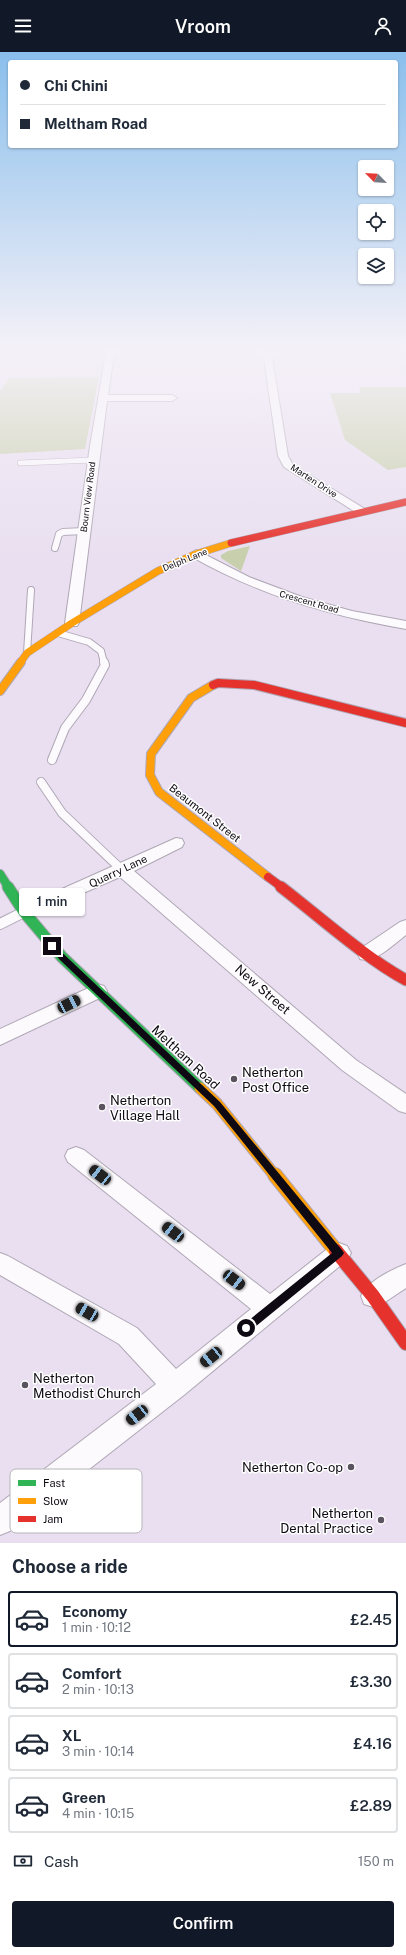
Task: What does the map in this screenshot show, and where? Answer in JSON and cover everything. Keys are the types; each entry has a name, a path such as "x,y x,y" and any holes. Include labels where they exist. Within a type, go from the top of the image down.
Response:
{"street":[{"name":"Bourn View Road","path":"72,623 93,460 101,417"},
{"name":"Marten Drive","path":"277,417 283,456 289,467 361,511"},
{"name":"Delph Lane","path":"0,690 27,654 72,623 158,571 196,554 237,541 361,511 406,502"},
{"name":"Crescent Road","path":"196,554 217,567 286,597 380,621 406,625"},
{"name":"Beaumont Street","path":"406,723 254,685 218,683 202,690 191,698 151,754 150,775 159,792 367,954 393,973 406,980"},
{"name":"Quarry Lane","path":"59,897 122,870 176,843"},
{"name":"New Street","path":"122,870 349,1064 406,1105"},
{"name":"Meltham Road","path":"0,874 24,912 62,957 217,1104 339,1253 373,1296 406,1343"},
{"path":"367,954 406,926"},
{"path":"0,1038 97,991"},
{"path":"76,1156 270,1308"},
{"path":"67,1469 175,1386 339,1253"},
{"path":"0,1262 128,1336 175,1386"},
{"path":"373,1296 406,1275"},
{"path":"0,1521 10,1513"}],"lane":[{"path":"20,463 93,460"},
{"path":"55,548 59,534 63,532 84,531"},
{"path":"27,654 31,590"},
{"path":"52,760 65,728 86,700 105,665 101,651 89,642 58,633"},
{"path":"41,782 62,813 122,870"},
{"path":"0,924 24,912"}],"green space":[{"path":"0,417 91,417 85,449 0,454"},
{"path":"338,417 406,417 406,467 388,470 345,440"},
{"path":"250,546 241,571 221,558 221,555 228,551"}],"traffic: fast":[{"path":"0,874 24,912 62,957 200,1088"}],"traffic: slow":[{"path":"0,691 27,653 72,623 158,571 196,554 231,543"},
{"path":"213,685 202,690 191,698 151,754 150,775 159,792 268,877"},
{"path":"200,1088 217,1104 336,1251"}],"traffic: jam":[{"path":"231,543 406,502"},
{"path":"213,685 218,683 254,685 406,723"},
{"path":"268,877 367,954 393,973 406,980"},
{"path":"336,1251 373,1296 406,1343"}],"place":[{"name":"Netherton Post Office","path":"234,1079"},
{"name":"Netherton Village Hall","path":"102,1107"},
{"name":"Netherton Methodist Church","path":"25,1385"},
{"name":"Netherton Co-op","path":"351,1467"},
{"name":"Netherton Dental Practice","path":"381,1520"}],"route":[{"path":"52,946 217,1104 339,1253 246,1328"}]}
